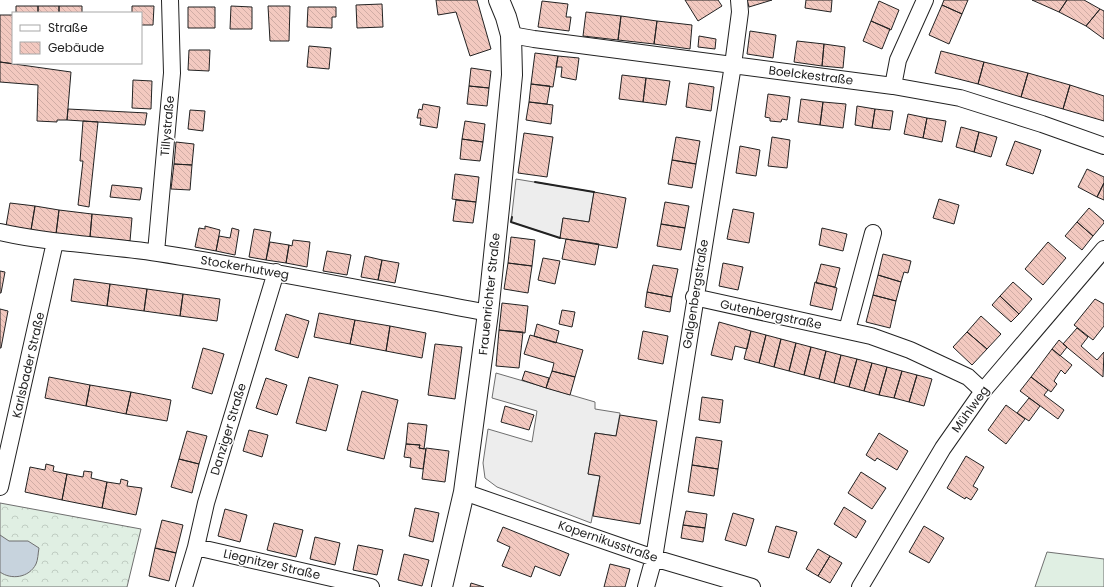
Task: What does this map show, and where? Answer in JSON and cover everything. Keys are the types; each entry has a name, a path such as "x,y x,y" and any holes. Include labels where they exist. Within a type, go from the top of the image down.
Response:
{"main road":[{"name":"Frauenrichter Straße","path":"442,587 464,492 488,313 512,75 511,35 499,0"}],"street":[{"name":"Tillystraße","path":"156,252 172,73 170,0"},
{"name":"Galgenbergstraße","path":"646,587 654,558 694,297 733,65 740,12 739,0"},
{"path":"893,86 898,60 925,0"},
{"name":"Boelckestraße","path":"511,35 893,86 960,98 1042,124 1104,146"},
{"name":"Stockerhutweg","path":"0,232 55,242 156,252 276,272 488,313"},
{"path":"847,330 873,233"},
{"name":"Karlsbader Straße","path":"0,487 55,242"},
{"name":"Mühlweg","path":"860,587 943,448 982,391 1104,249"},
{"name":"Danziger Straße","path":"184,587 196,547 206,503 276,272"},
{"name":"Gutenbergstraße","path":"694,297 847,330 910,350 968,377 982,391"},
{"name":"Kopernikusstraße","path":"464,492 654,558 752,587"},
{"name":"Liegnitzer Straße","path":"196,547 371,587"}],"green space":[{"path":"0,503 141,529 127,587 0,587"},
{"path":"1047,552 1104,559 1104,587 1035,587"}],"shaded area":[{"path":"516,179 594,192 589,222 563,218 560,238 511,222"},
{"path":"496,373 595,402 595,409 620,413 616,436 595,433 588,474 600,476 591,523 497,487 485,478 483,463 488,429 532,442 537,411 492,398"},
{"path":"0,535 9,541 28,541 39,548 38,558 33,569 24,575 14,577 4,575 0,572"}],"building":[{"path":"436,0 477,0 491,49 470,56 456,12 438,15"},
{"path":"685,0 718,0 722,6 698,21"},
{"path":"747,0 772,0 749,7"},
{"path":"806,0 832,0 831,12 805,8"},
{"path":"944,0 968,0 962,14 942,5"},
{"path":"1032,0 1067,0 1059,12"},
{"path":"1067,0 1084,0 1100,9 1086,26 1059,12"},
{"path":"542,1 568,4 566,17 571,17 569,31 538,27"},
{"path":"879,1 899,10 891,30 871,21"},
{"path":"382,4 383,27 357,28 356,5"},
{"path":"942,5 962,14 949,44 929,35"},
{"path":"16,6 38,6 38,12 16,12"},
{"path":"38,6 59,6 59,12 38,12"},
{"path":"59,6 82,6 82,12 59,12"},
{"path":"132,6 154,6 153,25 142,25 142,12 132,12"},
{"path":"231,6 252,7 252,29 230,29"},
{"path":"268,6 290,6 289,41 270,41"},
{"path":"188,7 215,7 215,28 188,28"},
{"path":"308,7 336,7 336,17 332,17 332,28 307,27"},
{"path":"1100,9 1104,11 1104,39 1086,26"},
{"path":"586,12 621,16 618,40 583,36"},
{"path":"0,15 12,15 12,64 0,62"},
{"path":"621,16 657,21 654,44 618,40"},
{"path":"657,21 692,25 690,49 654,44"},
{"path":"871,21 890,29 882,49 863,41"},
{"path":"750,31 776,35 773,58 747,54"},
{"path":"699,36 716,39 715,49 698,47"},
{"path":"797,41 824,44 822,66 794,62"},
{"path":"824,44 845,47 843,68 822,66"},
{"path":"309,46 331,48 329,69 307,67"},
{"path":"189,50 210,50 209,71 188,70"},
{"path":"941,51 984,62 978,84 935,73"},
{"path":"535,53 558,56 553,87 531,84"},
{"path":"558,56 579,58 576,80 561,77 562,67 556,67"},
{"path":"0,62 71,72 67,120 57,120 57,122 37,121 38,85 0,82"},
{"path":"984,62 1028,73 1021,97 978,84"},
{"path":"471,68 491,71 489,88 469,86"},
{"path":"1028,73 1070,85 1063,109 1021,97"},
{"path":"622,75 646,78 643,102 619,99"},
{"path":"646,78 670,81 666,105 643,102"},
{"path":"133,80 152,81 151,109 132,108"},
{"path":"689,83 714,87 711,111 686,107"},
{"path":"531,84 550,86 547,104 529,102"},
{"path":"1070,85 1104,96 1104,121 1063,109"},
{"path":"469,86 489,88 487,106 467,104"},
{"path":"768,94 790,97 787,120 782,119 781,122 770,121 770,118 765,117"},
{"path":"801,99 823,102 820,125 798,122"},
{"path":"529,102 553,105 551,124 526,120"},
{"path":"823,102 846,104 843,128 820,125"},
{"path":"423,104 440,107 437,128 420,125 421,118 417,118 419,109 422,110"},
{"path":"857,106 875,109 872,128 855,125"},
{"path":"68,109 147,113 145,125 67,120"},
{"path":"875,109 893,111 890,130 872,128"},
{"path":"190,110 205,111 203,131 188,129"},
{"path":"908,114 927,118 923,138 904,134"},
{"path":"927,118 946,121 942,142 923,138"},
{"path":"83,121 98,122 89,207 78,205 83,161 80,161"},
{"path":"465,121 485,124 483,142 462,139"},
{"path":"961,127 979,132 974,152 956,147"},
{"path":"979,132 997,137 991,157 974,152"},
{"path":"524,133 553,137 547,177 518,173"},
{"path":"676,137 700,141 696,164 672,160"},
{"path":"772,137 790,140 787,168 768,166"},
{"path":"462,139 483,142 480,161 460,159"},
{"path":"1015,141 1041,150 1033,174 1006,165"},
{"path":"176,142 194,144 192,165 174,164"},
{"path":"740,146 760,150 756,176 736,173"},
{"path":"672,160 696,164 692,188 668,184"},
{"path":"174,164 192,165 190,190 171,189"},
{"path":"1087,169 1104,177 1104,183 1097,197 1078,187"},
{"path":"455,174 479,177 476,202 452,199"},
{"path":"1104,183 1104,200 1097,197"},
{"path":"112,185 142,188 140,200 110,197"},
{"path":"594,192 626,198 617,248 560,238 563,218 589,222"},
{"path":"939,199 959,205 954,224 933,218"},
{"path":"456,200 476,202 473,223 453,221"},
{"path":"665,202 689,206 685,228 661,224"},
{"path":"10,203 35,206 31,230 6,226"},
{"path":"35,206 59,210 56,234 31,230"},
{"path":"1089,208 1104,221 1093,236 1077,222"},
{"path":"733,209 754,213 749,243 727,239"},
{"path":"59,210 92,214 90,237 56,234"},
{"path":"92,214 132,218 130,241 90,237"},
{"path":"1077,222 1093,236 1082,250 1065,236"},
{"path":"661,224 685,228 681,250 657,246"},
{"path":"205,226 220,230 216,251 195,247 199,228 205,229"},
{"path":"232,228 239,230 235,255 216,251 219,236 230,238"},
{"path":"822,228 847,234 843,251 819,245"},
{"path":"254,229 271,232 266,260 249,257"},
{"path":"511,237 535,240 532,266 508,263"},
{"path":"566,239 599,244 595,265 562,259"},
{"path":"293,240 310,242 307,267 286,263 289,245 292,246"},
{"path":"270,242 289,245 286,263 266,260"},
{"path":"1048,242 1066,258 1043,285 1025,269"},
{"path":"327,251 351,255 347,275 323,271"},
{"path":"883,254 911,261 908,273 904,272 901,282 878,275"},
{"path":"365,256 382,260 378,280 361,277"},
{"path":"543,258 560,261 555,284 538,280"},
{"path":"382,260 399,263 395,283 378,280"},
{"path":"508,263 532,266 528,293 504,289"},
{"path":"723,263 743,267 738,290 719,286"},
{"path":"821,264 840,268 835,287 816,283"},
{"path":"653,265 678,269 672,297 647,292"},
{"path":"0,271 5,272 1,293 0,293"},
{"path":"878,275 901,282 896,301 873,295"},
{"path":"74,279 110,284 107,306 71,301"},
{"path":"815,282 837,288 832,310 810,305"},
{"path":"1013,282 1032,299 1019,314 1000,296"},
{"path":"110,284 147,289 144,311 107,306"},
{"path":"147,289 183,294 180,316 144,311"},
{"path":"647,292 672,297 670,312 645,307"},
{"path":"183,294 220,299 217,321 180,316"},
{"path":"873,295 896,301 890,328 866,322"},
{"path":"1000,296 1019,314 1011,322 992,305"},
{"path":"1095,299 1104,304 1104,326 1093,340 1074,325"},
{"path":"502,303 528,306 525,333 499,330"},
{"path":"0,309 8,311 1,348 0,348"},
{"path":"562,310 575,312 572,327 559,324"},
{"path":"319,313 355,320 350,344 314,337"},
{"path":"286,314 309,321 298,358 275,350"},
{"path":"981,316 1001,334 987,349 967,332"},
{"path":"355,320 390,326 386,351 350,344"},
{"path":"719,322 751,331 747,349 735,346 732,360 711,355"},
{"path":"537,324 559,331 556,343 534,336"},
{"path":"390,326 426,333 422,358 386,351"},
{"path":"1077,328 1088,337 1081,346 1097,360 1104,352 1103,377 1063,344"},
{"path":"499,330 523,332 519,368 496,366"},
{"path":"643,331 668,336 663,364 638,359"},
{"path":"751,331 766,335 759,363 744,359"},
{"path":"967,332 987,349 972,365 953,347"},
{"path":"530,335 583,350 575,377 552,371 554,363 524,354"},
{"path":"766,335 781,339 774,367 759,363"},
{"path":"781,339 796,343 789,371 774,367"},
{"path":"1059,340 1067,347 1060,356 1052,349"},
{"path":"796,343 811,347 804,375 789,371"},
{"path":"435,344 462,347 455,399 428,395"},
{"path":"811,347 826,351 819,379 804,375"},
{"path":"203,348 224,354 212,394 192,388"},
{"path":"1052,349 1072,365 1065,374 1061,370 1054,381 1057,384 1051,392 1031,377"},
{"path":"826,351 841,355 834,383 819,379"},
{"path":"841,355 857,359 849,387 834,383"},
{"path":"857,359 872,363 864,391 849,387"},
{"path":"872,363 887,367 879,395 864,391"},
{"path":"887,367 902,371 894,398 879,395"},
{"path":"525,371 549,378 546,388 522,380"},
{"path":"552,371 575,377 570,395 546,388"},
{"path":"902,371 917,375 909,402 894,398"},
{"path":"917,375 932,379 924,406 909,402"},
{"path":"49,377 90,385 86,406 45,398"},
{"path":"309,377 338,385 326,431 296,423"},
{"path":"1031,377 1048,390 1044,395 1064,410 1058,419 1020,391"},
{"path":"266,378 287,385 277,415 256,408"},
{"path":"90,385 131,392 126,414 86,406"},
{"path":"362,391 398,400 384,459 347,450"},
{"path":"131,392 171,400 167,421 126,414"},
{"path":"702,397 723,400 720,423 699,420"},
{"path":"1029,398 1040,406 1029,421 1017,413"},
{"path":"1006,405 1025,419 1006,444 988,430"},
{"path":"505,406 534,415 529,430 501,422"},
{"path":"620,415 657,421 640,524 593,516 600,476 588,474 595,433 616,436"},
{"path":"408,423 427,425 424,449 419,448 420,445 406,444"},
{"path":"249,430 268,435 262,457 243,451"},
{"path":"187,431 207,436 199,464 179,459"},
{"path":"879,433 908,451 897,470 877,458 875,461 866,455"},
{"path":"696,437 722,441 718,469 692,465"},
{"path":"406,444 420,445 419,448 426,449 423,469 410,467 411,458 404,457"},
{"path":"426,448 449,451 445,482 422,479"},
{"path":"966,456 984,467 973,486 978,489 971,500 966,497 965,499 947,488"},
{"path":"179,459 199,464 192,493 171,487"},
{"path":"46,464 54,466 53,471 67,474 62,500 25,492 30,467 45,470"},
{"path":"692,465 718,469 714,496 688,492"},
{"path":"84,471 92,472 91,478 107,482 102,508 62,500 67,474 83,477"},
{"path":"861,472 886,488 872,509 848,493"},
{"path":"121,479 128,481 127,486 142,488 136,515 102,508 107,482 120,484"},
{"path":"844,507 866,521 856,538 834,524"},
{"path":"415,508 439,513 433,542 409,536"},
{"path":"225,509 247,515 240,542 218,536"},
{"path":"686,511 707,514 705,528 683,525"},
{"path":"733,513 754,519 746,546 725,540"},
{"path":"162,520 183,525 176,553 155,548"},
{"path":"274,523 303,530 296,557 267,550"},
{"path":"683,525 705,528 703,542 681,538"},
{"path":"776,526 797,532 789,558 768,552"},
{"path":"924,526 944,538 929,563 909,552"},
{"path":"503,527 569,554 560,576 535,566 531,577 502,566 510,547 497,541"},
{"path":"315,537 340,543 335,565 310,559"},
{"path":"358,545 383,550 377,575 353,570"},
{"path":"155,548 176,553 169,581 149,576"},
{"path":"818,549 830,556 818,576 806,569"},
{"path":"404,554 429,560 422,586 398,580"},
{"path":"830,556 842,563 830,583 818,576"},
{"path":"610,564 630,569 625,587 604,587"},
{"path":"471,583 484,587 470,587"}],"wall":[{"path":"535,182 594,192"},
{"path":"512,217 511,222 560,238"}]}
